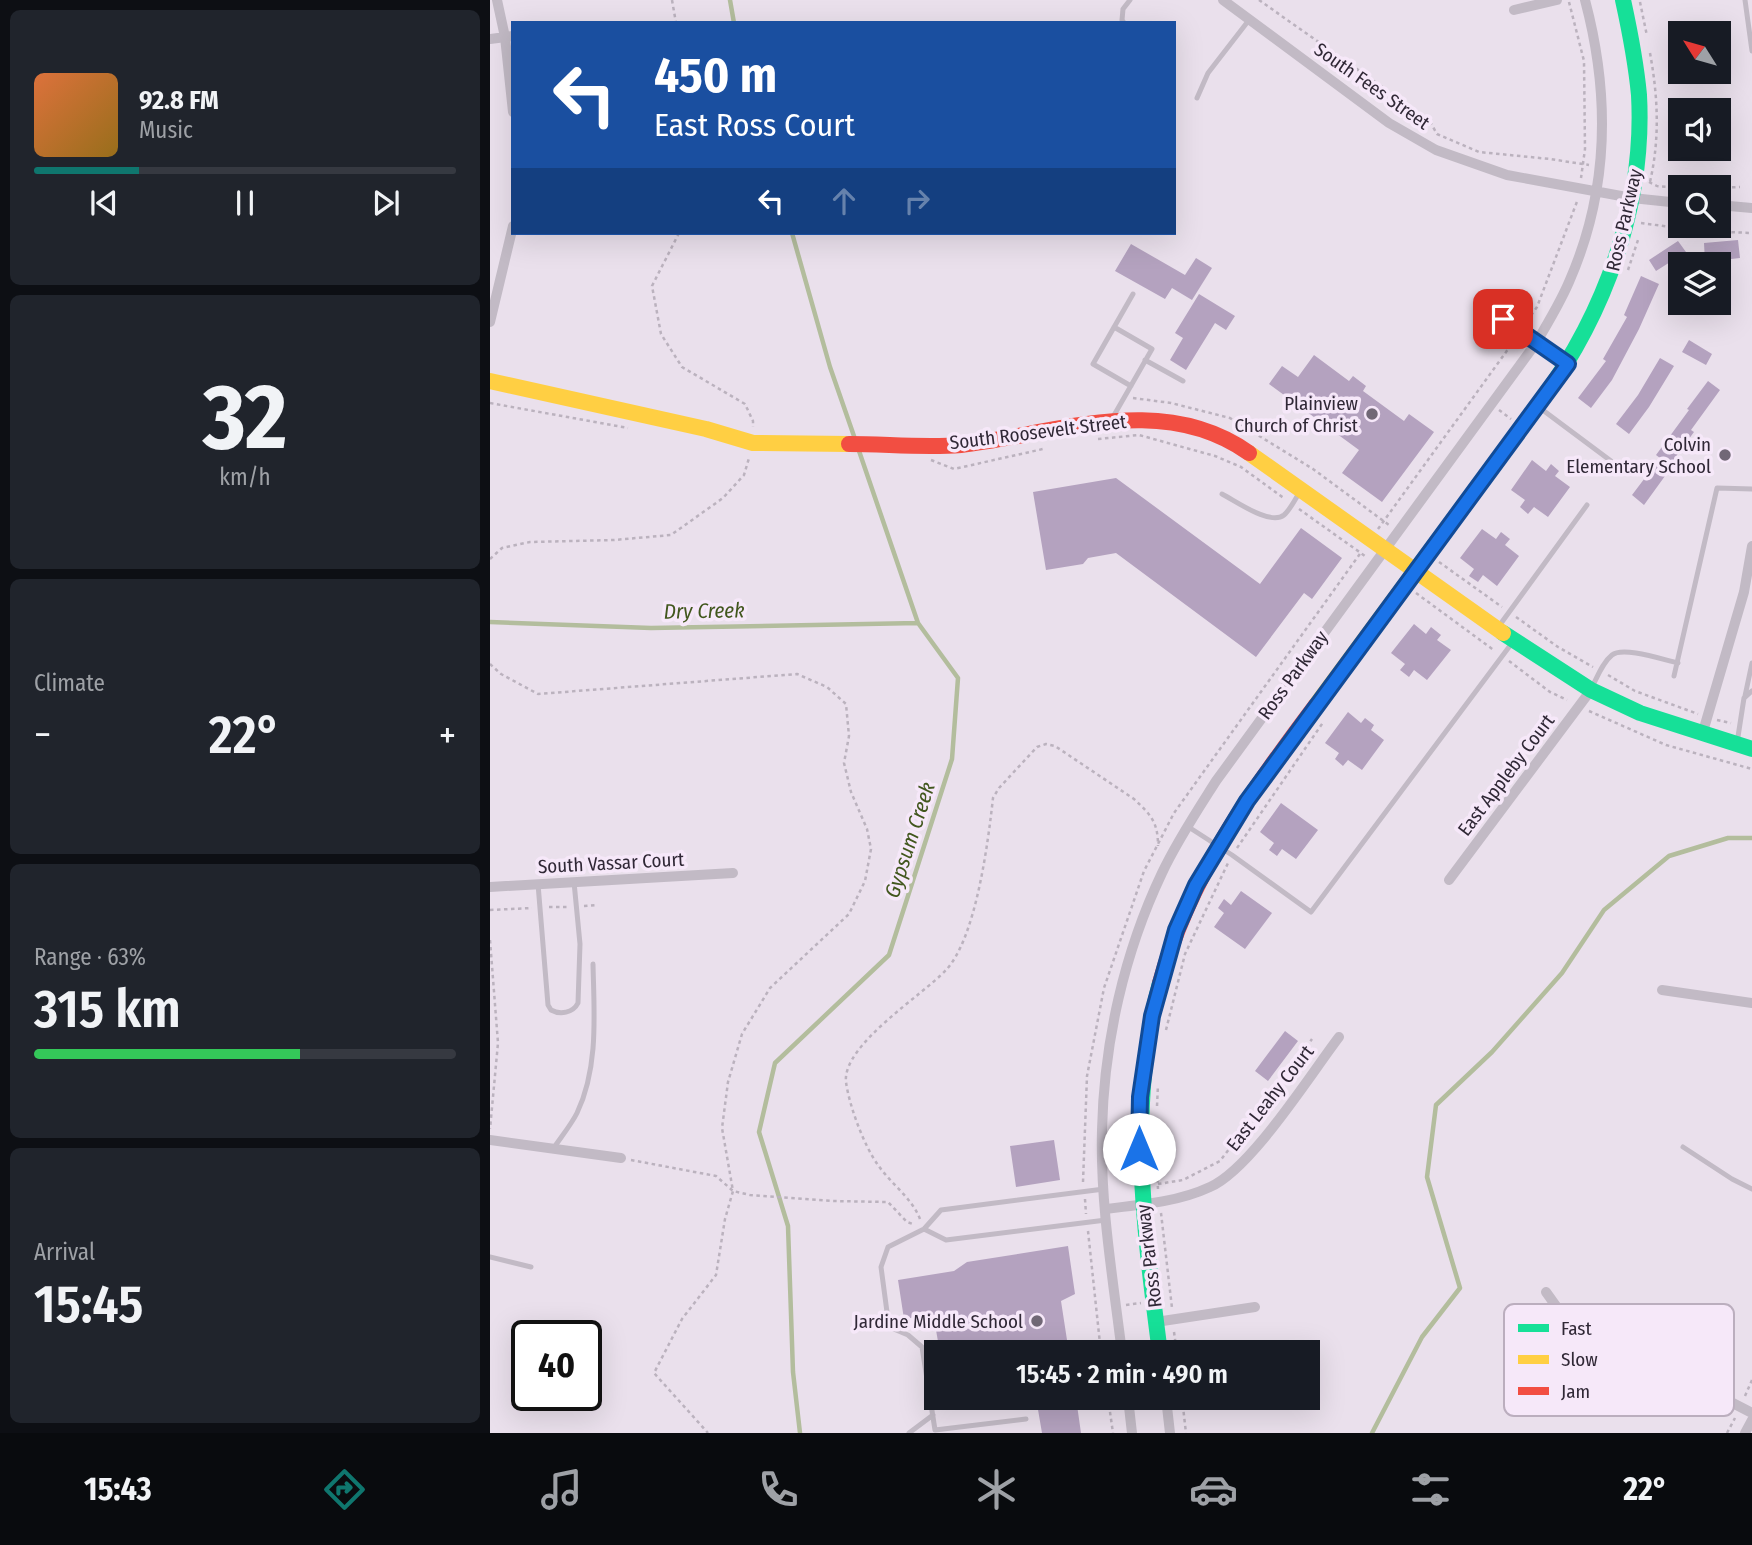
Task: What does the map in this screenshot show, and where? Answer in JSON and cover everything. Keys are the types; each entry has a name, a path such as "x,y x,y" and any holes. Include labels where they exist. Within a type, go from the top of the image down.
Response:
{"street":[{"path":"497,0 509,36 511,74"},
{"name":"South Fees Street","path":"1223,0 1389,123 1436,150 1507,175 1668,202"},
{"path":"1514,10 1557,0"},
{"name":"Ross Parkway","path":"1120,1340 1104,1189 1103,1094 1112,1026 1138,934 1171,855 1216,781 1536,342 1569,282 1597,191 1603,105 1599,58 1585,0"},
{"name":"Ross Parkway","path":"1162,1340 1165,1321 1154,1301 1143,1205 1140,1097 1152,1016 1176,930 1196,885 1225,850 1247,801 1405,586 1423,574 1568,364 1591,322 1615,266 1639,199 1643,179 1637,73 1623,0"},
{"path":"490,39 509,36"},
{"path":"1731,206 1752,208"},
{"path":"490,322 511,234"},
{"path":"1485,307 1568,364"},
{"name":"South Roosevelt Street","path":"490,381 706,429 753,443 957,445 1111,420 1154,419 1188,424 1231,440 1514,641 1591,690 1640,713 1744,747"},
{"path":"1702,735 1744,592 1752,546"},
{"name":"East Appleby Court","path":"1449,880 1591,690"},
{"name":"South Vassar Court","path":"490,887 733,873"},
{"path":"1662,990 1752,1003"},
{"name":"East Leahy Court","path":"1106,1214 1184,1197 1212,1187 1234,1171 1257,1146 1339,1037"},
{"path":"490,1140 621,1158"},
{"path":"1546,1292 1555,1304"},
{"path":"1165,1321 1255,1307"},
{"path":"1734,1404 1752,1413"},
{"path":"1129,1410 1132,1433"},
{"path":"1167,1410 1170,1433"},
{"path":"1745,1433 1752,1420"}],"lane":[{"path":"1123,21 1123,9 1130,0"},
{"path":"1745,0 1752,51"},
{"path":"1197,99 1208,73 1250,20"},
{"path":"1131,386 1093,364 1133,294"},
{"path":"1111,420 1152,349 1114,327"},
{"path":"1146,360 1182,381"},
{"path":"1537,406 1611,461"},
{"path":"1674,676 1717,488 1752,488"},
{"path":"1222,494 1265,517 1276,519 1284,515 1302,489"},
{"path":"1497,628 1587,505"},
{"path":"1187,826 1311,912 1514,641"},
{"path":"1591,690 1605,663 1614,653 1621,651 1678,663"},
{"path":"1744,747 1744,698 1752,663"},
{"path":"1744,698 1752,691"},
{"path":"538,884 548,1005 551,1010 561,1014 570,1011 578,1003 580,944 574,882"},
{"path":"554,1149 577,1114 586,1091 594,1031 593,964"},
{"path":"1683,1147 1731,1179 1752,1189"},
{"path":"1026,1419 935,1430 922,1347 908,1335 889,1327 881,1267 888,1247 924,1229 941,1210 1104,1189"},
{"path":"924,1229 946,1240 1106,1214"},
{"path":"490,1257 531,1267"},
{"path":"909,1433 933,1415"}],"path":[{"path":"672,0 676,21"},
{"path":"1259,0 1429,120 1437,134 1479,152 1599,167"},
{"path":"1639,0 1647,36"},
{"path":"1625,278 1636,252 1642,223 1639,199 1643,179 1657,150 1657,94 1649,48"},
{"path":"1643,179 1657,186 1668,187"},
{"path":"1731,187 1740,187"},
{"path":"1642,223 1699,231 1752,233"},
{"path":"490,559 502,548 530,542 614,540 671,535 723,498 744,475 753,443 753,421 745,404 682,367 661,334 652,286 678,235"},
{"path":"1491,404 1522,427"},
{"path":"1091,439 1139,435 1214,456 1241,467 1374,563"},
{"path":"930,460 954,469 1054,446"},
{"path":"1405,586 1417,594 1423,574 1441,563"},
{"path":"490,664 501,674 538,694 797,674 827,687 846,704 849,736 844,763 851,792 867,829 871,849 865,881 849,914 771,988 742,1034 728,1083 722,1128 733,1191 725,1219 716,1275 682,1320 653,1373 708,1433"},
{"path":"1163,1038 1185,954 1225,850 1331,712"},
{"path":"924,1229 917,1210 870,1153 845,1079 847,1068 866,1041 944,972 959,953 970,926 993,798 999,788 1037,747 1046,744 1055,746 1134,799 1155,822 1158,847 1171,855"},
{"path":"490,940 498,1043 490,1129"},
{"path":"1158,1184 1183,1180 1220,1161 1312,1039"},
{"path":"1156,1118 1158,1077"},
{"path":"621,1158 716,1177 733,1191 750,1195 888,1202 907,1222 924,1229"},
{"path":"1157,1171 1165,1321 1172,1340"},
{"path":"1116,1307 1154,1301"},
{"path":"1110,1410 1114,1433"},
{"path":"1183,1410 1186,1433"}],"building":[{"path":"1738,240 1740,258 1731,259 1731,252 1704,252 1704,243"},
{"path":"1678,241 1686,252 1668,252 1668,263 1656,271 1649,260"},
{"path":"1131,244 1185,275 1196,258 1212,268 1192,300 1172,288 1165,299 1115,271"},
{"path":"1641,276 1659,284 1612,380 1591,408 1578,398 1606,361 1603,359 1627,317 1624,315"},
{"path":"1199,294 1235,316 1226,330 1215,323 1186,370 1170,360 1183,338 1175,333"},
{"path":"1689,340 1712,354 1706,365 1682,352"},
{"path":"1314,355 1349,381 1353,376 1366,386 1363,391 1404,421 1409,414 1434,432 1382,502 1342,473 1359,450 1269,384 1282,366 1298,377"},
{"path":"1660,358 1674,366 1629,434 1616,424 1638,395"},
{"path":"1708,381 1720,390 1691,430 1694,432 1644,505 1632,495 1660,458 1656,455"},
{"path":"1532,460 1546,471 1551,464 1559,471 1555,476 1570,487 1548,517 1534,507 1528,514 1520,507 1525,500 1511,490"},
{"path":"1116,478 1260,584 1301,528 1342,558 1312,599 1304,593 1256,657 1116,553 1088,558 1083,564 1046,570 1033,492"},
{"path":"1482,529 1496,539 1501,532 1510,539 1505,545 1519,556 1497,586 1483,575 1478,582 1469,576 1474,569 1460,558"},
{"path":"1414,624 1426,634 1431,627 1441,635 1437,640 1451,650 1427,680 1414,670 1409,677 1400,670 1405,664 1391,653"},
{"path":"1348,712 1361,723 1365,718 1374,725 1371,730 1384,740 1362,770 1348,760 1343,766 1335,759 1339,753 1325,743"},
{"path":"1281,803 1318,830 1296,859 1282,849 1277,856 1269,850 1274,843 1260,832"},
{"path":"1241,891 1272,913 1245,949 1214,927 1224,913 1218,908 1224,899 1231,905"},
{"path":"1285,1031 1298,1041 1268,1081 1255,1071"},
{"path":"1054,1140 1060,1180 1016,1187 1010,1146"},
{"path":"1068,1246 1075,1294 1061,1301 1067,1340 938,1340 929,1315 904,1319 898,1280 954,1271 967,1262"},
{"path":"1038,1410 1078,1410 1081,1433 1042,1433"}],"waterway":[{"name":"Gypsum Creek","path":"730,0 734,21"},
{"name":"Gypsum Creek","path":"793,235 830,367 855,439"},
{"name":"Gypsum Creek","path":"800,1433 793,1372 788,1226 759,1132 775,1063 889,955 952,759 958,678 918,623 858,448"},
{"name":"Dry Creek","path":"490,622 651,628 918,623"},
{"path":"1372,1433 1422,1337 1460,1288 1427,1177 1436,1105 1492,1052 1562,973 1604,910 1669,856 1728,838 1752,838"}],"traffic: fast":[{"path":"1541,401 1564,367 1602,295 1628,217 1639,136 1639,95 1623,0"},
{"path":"1503,633 1591,690 1640,713 1752,749"},
{"path":"1158,1340 1144,1214 1141,1121 1150,1029 1160,983"}],"traffic: slow":[{"path":"490,381 706,429 753,443 849,444"},
{"path":"1316,705 1541,401"},
{"path":"1249,453 1503,633"}],"traffic: jam":[{"path":"849,444 961,445 1071,426 1145,420 1181,424 1216,434 1249,453"},
{"path":"1160,983 1187,907 1224,836 1316,705"}],"place":[{"name":"Plainview Church of Christ","path":"1372,414"},
{"name":"Colvin Elementary School","path":"1725,455"},
{"name":"Jardine Middle School","path":"1037,1321"}],"route":[{"path":"1139,1149 1140,1097 1152,1016 1176,930 1196,885 1247,801 1568,364 1503,319"}]}
